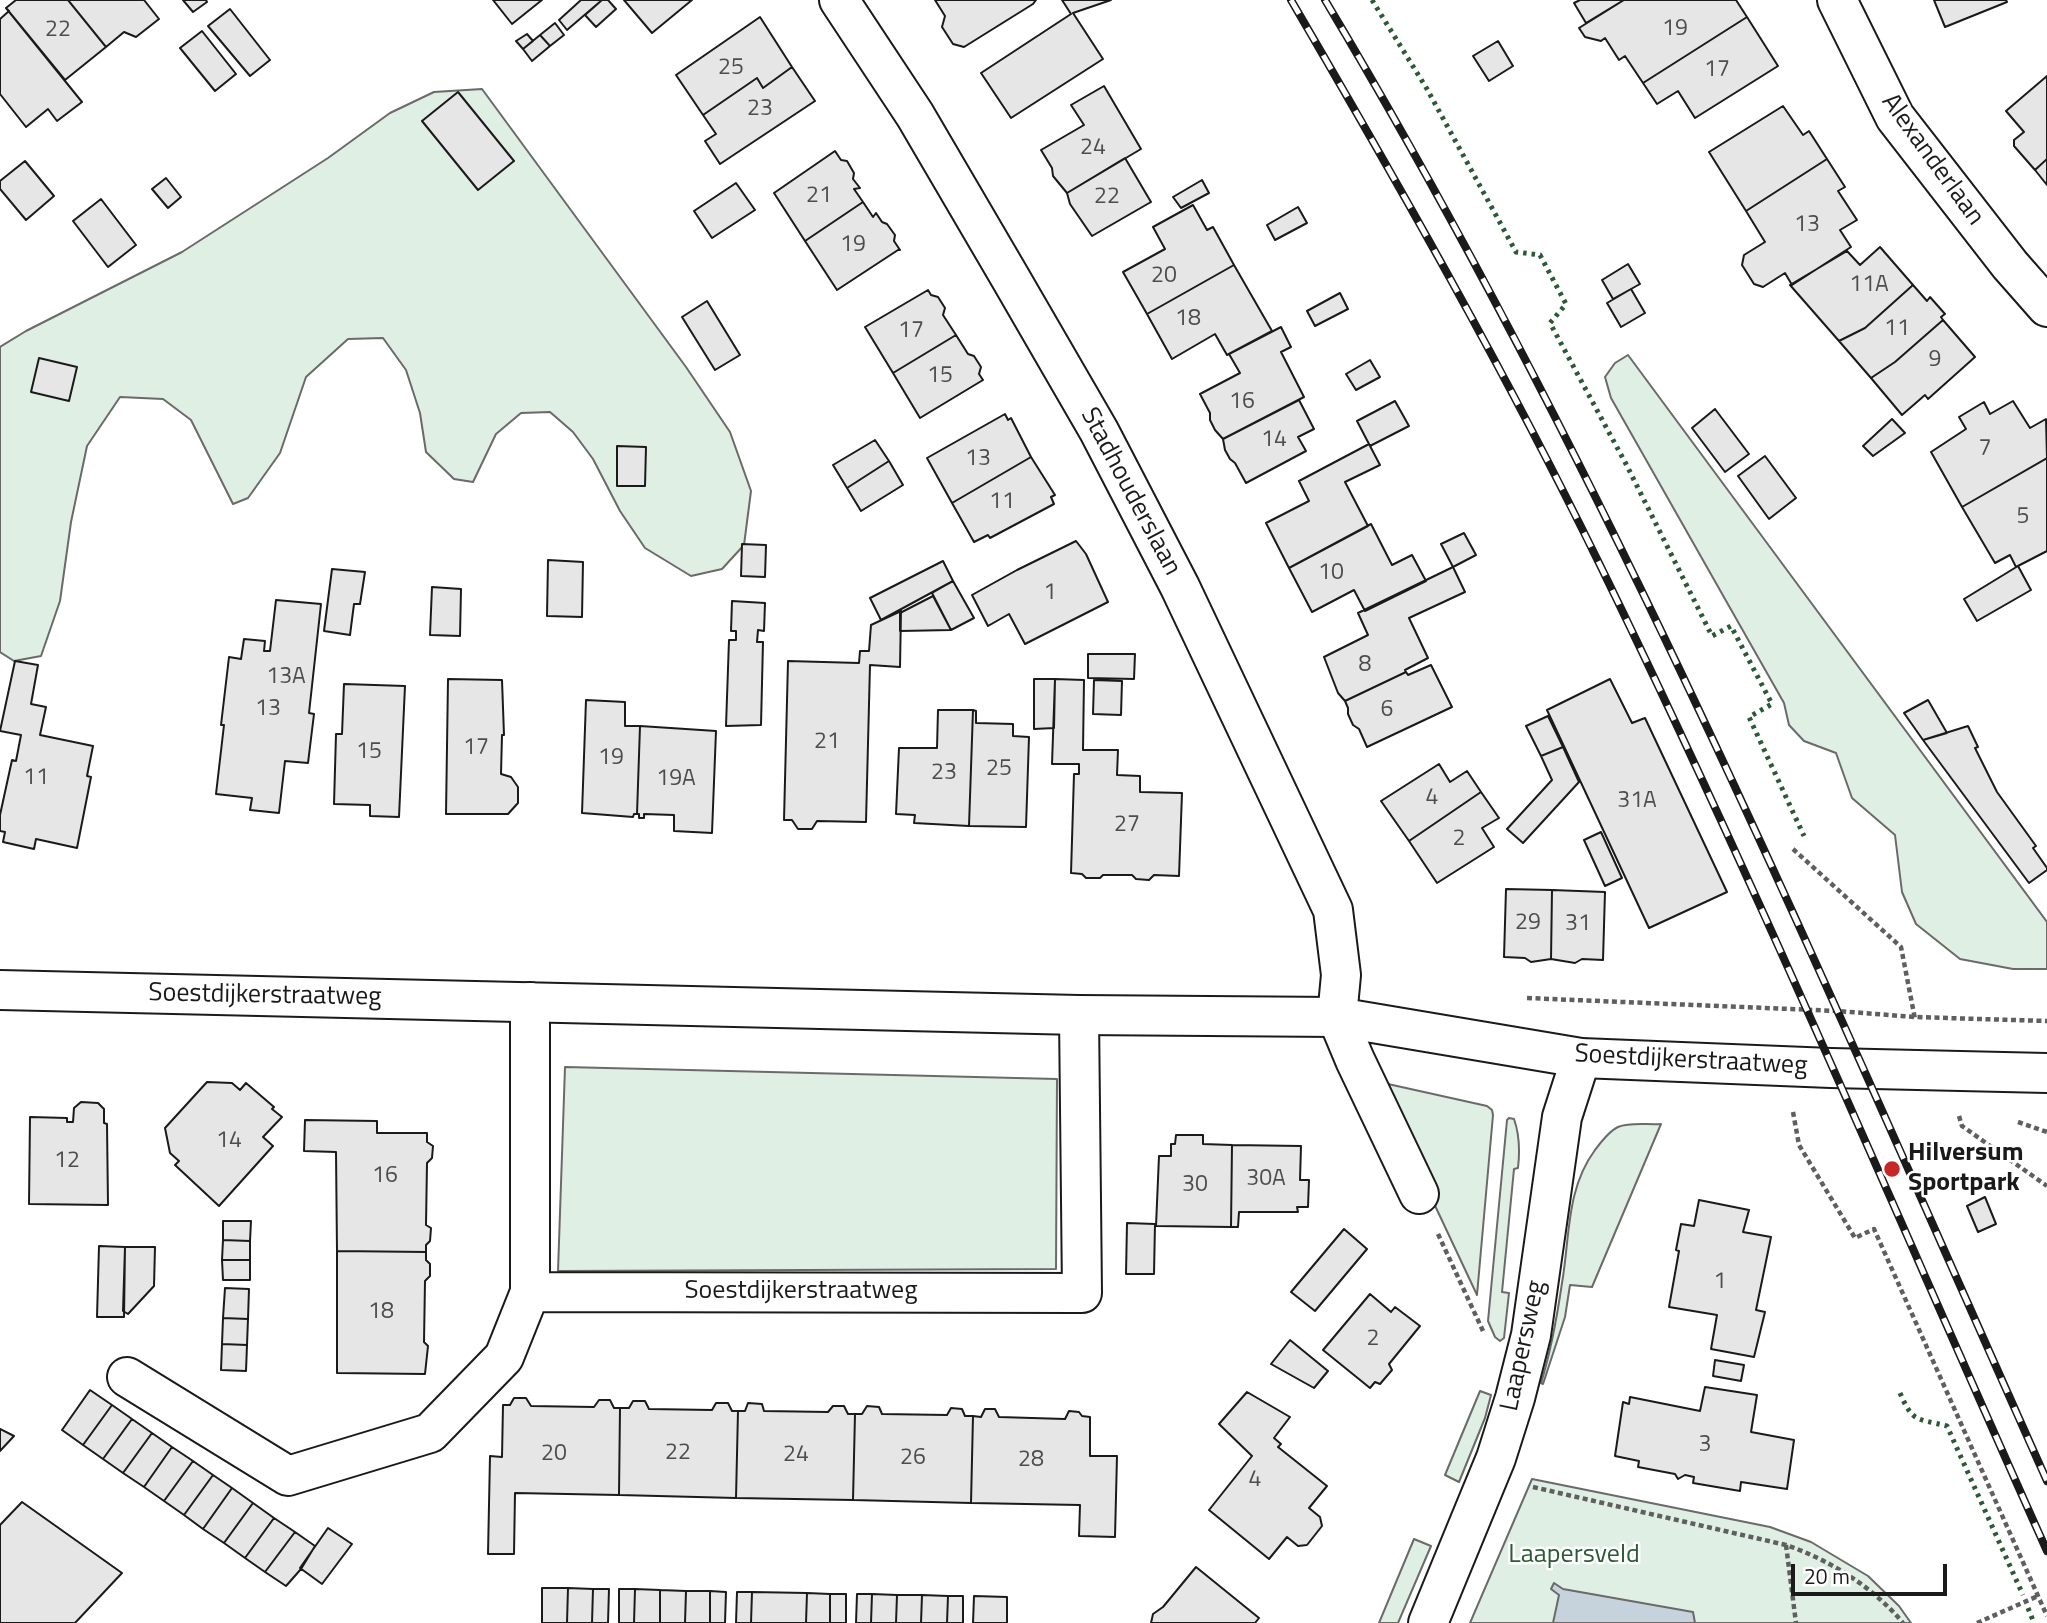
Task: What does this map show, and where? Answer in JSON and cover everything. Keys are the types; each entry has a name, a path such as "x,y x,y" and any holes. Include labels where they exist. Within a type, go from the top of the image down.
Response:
{"street":[{"name":"Stadhouderslaan","path":"839,0 915,115 1018,290 1099,431 1180,587 1333,910 1341,975 1337,1017"},
{"name":"Alexanderlaan","path":"1837,0 1895,117 2010,265 2047,307"},
{"name":"Soestdijkerstraatweg","path":"0,990 1079,1014 1337,1017 1581,1058 2047,1073"},
{"path":"127,1377 288,1476 430,1433 504,1357 530,1292 530,1002"},
{"name":"Soestdijkerstraatweg","path":"530,1292 1083,1293 1079,1014"},
{"path":"1337,1017 1419,1194"},
{"name":"Laapersweg","path":"1428,1623 1496,1458 1515,1398 1531,1335 1562,1117 1581,1058"}],"path":[{"path":"1793,849 1901,947 1914,1017 1938,1071"},
{"path":"1590,1000 1914,1017 2047,1021"},
{"path":"1795,1122 1799,1145 1855,1238 1874,1229 2047,1616"},
{"path":"1962,1126 2047,1186"},
{"path":"1419,1194 1485,1335"},
{"path":"1532,1487 1807,1552 1840,1569 1891,1609 1903,1623"},
{"path":"1786,1545 1796,1623"},
{"path":"1977,1623 2038,1596"}],"green space":[{"path":"482,89 686,367 730,432 751,491 744,545 722,569 691,576 645,548 620,511 593,459 573,432 550,412 521,413 496,434 473,482 454,479 426,452 420,413 406,370 383,338 348,339 306,377 280,453 248,498 233,504 191,420 163,399 120,397 87,446 71,522 60,601 41,656 14,661 0,652 0,347 26,331 182,252 328,158 390,113 434,92"},
{"path":"1628,355 2047,922 2047,969 2013,969 1960,959 1916,924 1902,892 1895,835 1852,798 1836,753 1804,741 1789,725 1784,703 1611,398 1605,377 1615,363"},
{"path":"565,1067 1057,1079 1056,1269 558,1271"},
{"path":"1388,1084 1487,1106 1492,1110 1477,1295 1415,1163"},
{"path":"1509,1118 1514,1119 1516,1125 1519,1156 1518,1168 1514,1169 1502,1292 1509,1293 1504,1338 1500,1341 1495,1337 1488,1321"},
{"path":"1661,1124 1592,1287 1570,1285 1565,1317 1543,1384 1541,1383 1551,1346 1565,1266 1574,1197 1586,1165 1608,1134 1615,1129 1623,1125"},
{"path":"1480,1391 1491,1395 1485,1418 1459,1482 1445,1475"},
{"name":"Laapersveld","path":"1532,1479 1770,1527 1811,1542 1868,1576 1899,1606 1911,1623 1470,1623"},
{"path":"1414,1539 1431,1546 1398,1623 1379,1623"}],"shaded area":[{"path":"1554,1583 1563,1589 1693,1612 1695,1623 1553,1623 1559,1595 1551,1589"}],"building":[{"path":"16,0 68,0 106,47 65,80 6,8"},
{"path":"68,0 144,0 159,19 136,37 124,32 106,47"},
{"path":"183,0 206,0 207,2 193,12"},
{"path":"493,0 542,0 512,24"},
{"path":"581,0 602,0 567,30 559,20"},
{"path":"602,0 608,0 616,9 596,27 585,15"},
{"path":"624,0 692,0 652,33"},
{"path":"935,0 1036,0 964,47 953,44 942,27 945,16"},
{"path":"1062,0 1111,0 1073,13 1103,59 1011,118 981,73 1071,14"},
{"path":"1580,0 1624,0 1586,23 1574,3"},
{"path":"1624,0 1736,0 1747,17 1643,83 1625,56 1619,60 1605,38 1601,41 1585,37 1579,28"},
{"path":"1934,0 2006,0 2007,2 1945,27"},
{"path":"230,9 270,60 250,76 208,26"},
{"path":"9,11 82,102 57,121 48,109 26,127 0,94 0,19"},
{"path":"760,17 792,67 763,88 757,78 703,115 676,75"},
{"path":"1747,17 1778,66 1695,118 1678,91 1657,104 1643,83"},
{"path":"555,23 564,35 550,46 540,35"},
{"path":"202,31 236,74 215,91 180,48"},
{"path":"527,34 533,41 523,49 516,41"},
{"path":"540,35 550,46 532,61 523,49"},
{"path":"1498,41 1513,66 1489,81 1473,56"},
{"path":"792,67 815,101 720,164 705,141 716,134 703,115 757,78 763,88"},
{"path":"2047,76 2047,159 2035,170 2014,146 2014,140 2024,132 2006,111"},
{"path":"1104,86 1141,149 1067,193 1053,176 1052,168 1041,150 1084,125 1071,105"},
{"path":"458,92 514,161 478,190 422,121"},
{"path":"1783,106 1803,135 1809,131 1827,159 1746,211 1709,152"},
{"path":"835,151 841,160 847,161 854,173 853,179 860,188 854,189 863,202 805,241 774,193"},
{"path":"1125,158 1151,202 1092,236 1070,204 1067,193"},
{"path":"1827,159 1845,187 1838,191 1857,220 1840,230 1851,247 1792,285 1785,273 1763,287 1754,284 1742,265 1744,255 1765,242 1746,211"},
{"path":"2047,159 2047,185 2035,170"},
{"path":"25,161 54,196 26,220 0,189 0,181"},
{"path":"166,178 181,197 168,208 152,189"},
{"path":"1202,180 1209,193 1181,208 1173,197"},
{"path":"736,183 755,210 712,238 694,211"},
{"path":"101,199 136,245 108,267 73,221"},
{"path":"863,202 873,217 876,213 882,222 887,224 895,235 894,241 900,250 837,290 805,241"},
{"path":"1193,205 1207,230 1213,227 1234,265 1147,314 1123,272 1165,249 1153,227"},
{"path":"1298,207 1307,223 1275,240 1267,225"},
{"path":"1880,247 1913,285 1865,328 1839,341 1790,285 1847,251 1860,265"},
{"path":"1628,264 1640,284 1613,299 1602,280"},
{"path":"1234,265 1272,331 1227,355 1215,334 1172,359 1147,314"},
{"path":"1913,285 1927,301 1930,297 1945,314 1941,317 1943,320 1895,362 1871,378 1839,341 1865,328"},
{"path":"1631,289 1645,313 1621,327 1607,303"},
{"path":"928,290 931,295 938,297 945,308 943,315 956,335 893,373 865,327"},
{"path":"1340,293 1348,309 1315,326 1307,311"},
{"path":"707,301 740,355 715,370 682,317"},
{"path":"1943,320 1975,357 1928,399 1925,395 1902,415 1871,378 1895,362"},
{"path":"1281,327 1291,347 1281,352 1304,397 1223,439 1215,430 1200,394 1240,373 1229,354"},
{"path":"956,335 968,354 974,356 981,367 979,374 983,380 920,418 893,373"},
{"path":"39,358 77,367 69,401 31,392"},
{"path":"1370,360 1380,377 1356,390 1346,374"},
{"path":"1299,400 1314,429 1298,437 1306,451 1246,483 1225,450 1223,439"},
{"path":"1395,401 1409,426 1370,446 1357,421"},
{"path":"2013,401 2030,428 2046,419 2047,458 1962,507 1931,452 1966,429 1959,417 1984,402 1990,414"},
{"path":"1715,409 1749,454 1725,472 1692,428"},
{"path":"1005,414 1008,420 1011,418 1031,457 952,503 927,458"},
{"path":"1892,419 1905,433 1873,456 1863,446"},
{"path":"875,440 889,461 847,488 833,465"},
{"path":"1369,444 1380,465 1345,482 1368,526 1289,568 1266,523 1309,501 1299,481"},
{"path":"617,446 646,447 645,486 617,486"},
{"path":"1765,456 1796,498 1769,519 1738,476"},
{"path":"1031,457 1055,495 1051,497 1054,504 990,538 988,535 974,542 952,503"},
{"path":"2047,458 2047,551 2016,567 2010,555 1995,563 1962,507"},
{"path":"889,461 903,485 861,511 847,488"},
{"path":"1371,524 1392,565 1412,555 1426,581 1365,611 1354,590 1312,612 1289,568"},
{"path":"1464,533 1476,555 1453,567 1441,544"},
{"path":"1076,541 1086,554 1108,602 1025,644 1009,614 988,626 972,595"},
{"path":"742,544 766,545 765,577 741,576"},
{"path":"548,560 583,562 582,617 547,616"},
{"path":"943,561 953,581 881,620 870,598"},
{"path":"2018,566 2031,590 1977,621 1964,599"},
{"path":"1453,567 1465,592 1409,618 1428,658 1405,670 1406,672 1345,701 1338,693 1324,657 1368,635 1358,613"},
{"path":"332,569 365,572 360,604 354,604 350,635 324,631"},
{"path":"953,581 974,618 951,630 932,593"},
{"path":"432,587 461,589 460,636 430,635"},
{"path":"933,596 951,630 900,631 900,613"},
{"path":"276,600 321,604 309,713 314,714 308,763 285,761 279,813 250,810 252,798 216,794 229,657 241,659 244,639 265,641 264,651 270,651"},
{"path":"732,601 765,603 764,631 758,630 757,642 763,642 761,725 726,726 729,640 736,640 736,631 731,631"},
{"path":"901,611 900,667 870,665 866,822 817,821 812,829 798,829 792,820 784,820 788,661 859,663 860,651 869,651 871,625"},
{"path":"1088,654 1135,654 1134,679 1088,678"},
{"path":"15,661 38,665 31,704 46,707 40,735 93,746 87,776 91,777 77,848 36,839 34,849 3,842 5,832 0,831 0,815 12,760 16,761 21,735 0,731"},
{"path":"1431,665 1452,707 1367,747 1359,729 1353,725 1345,701 1406,672 1408,675"},
{"path":"448,679 502,680 504,735 501,774 511,777 518,787 518,803 508,814 446,814"},
{"path":"1034,679 1055,679 1054,728 1034,729"},
{"path":"1055,679 1084,680 1083,750 1118,750 1117,775 1140,776 1140,792 1182,793 1179,876 1154,875 1149,880 1136,879 1132,875 1086,878 1082,874 1071,873 1074,774 1079,774 1079,764 1052,764"},
{"path":"1610,679 1632,723 1645,718 1727,892 1649,928 1547,710"},
{"path":"1094,680 1122,681 1121,715 1093,714"},
{"path":"344,684 405,686 399,817 370,816 370,805 334,804 336,734 342,734"},
{"path":"586,700 625,702 625,726 640,726 637,814 633,817 582,813"},
{"path":"1928,700 1947,733 1923,740 1904,713"},
{"path":"938,710 973,710 969,826 914,823 915,815 896,814 899,748 937,748"},
{"path":"973,710 976,711 976,723 1013,724 1013,736 1029,737 1026,827 969,826"},
{"path":"1548,716 1563,747 1541,756 1526,726"},
{"path":"640,726 716,731 712,833 674,831 674,815 644,814 644,818 639,818"},
{"path":"1968,726 1978,747 1975,748 1997,792 2036,846 2033,848 2047,868 2029,883 1923,740"},
{"path":"1563,747 1579,782 1523,843 1507,829 1552,780 1541,756"},
{"path":"1439,764 1450,782 1467,771 1481,792 1409,841 1381,801"},
{"path":"1481,792 1499,818 1482,828 1494,847 1437,883 1409,841"},
{"path":"1601,832 1622,878 1605,886 1584,840"},
{"path":"1506,889 1552,890 1551,959 1531,962 1525,958 1504,957"},
{"path":"1552,890 1605,892 1603,960 1582,959 1575,963 1551,959"},
{"path":"207,1082 232,1083 240,1090 246,1083 282,1117 263,1137 273,1146 219,1206 175,1165 179,1161 170,1153 165,1128"},
{"path":"81,1102 98,1103 104,1109 104,1123 107,1124 108,1205 29,1204 30,1117 67,1118 67,1122 73,1122 74,1108"},
{"path":"305,1120 377,1121 377,1133 427,1133 427,1142 433,1146 432,1158 427,1163 426,1225 431,1228 426,1252 337,1251 336,1152 304,1151"},
{"path":"1176,1135 1203,1135 1203,1144 1232,1145 1231,1227 1156,1226 1159,1156 1171,1156 1171,1144 1175,1144"},
{"path":"1232,1145 1301,1146 1300,1180 1309,1180 1308,1207 1297,1207 1298,1212 1239,1212 1238,1227 1231,1227"},
{"path":"1985,1197 1996,1224 1978,1232 1967,1206"},
{"path":"1699,1200 1749,1210 1743,1232 1771,1237 1756,1310 1765,1312 1754,1357 1711,1349 1717,1315 1669,1307 1681,1224 1694,1226"},
{"path":"223,1221 251,1221 250,1241 223,1240"},
{"path":"1127,1223 1155,1224 1154,1274 1126,1274"},
{"path":"1344,1229 1367,1249 1315,1311 1291,1292"},
{"path":"223,1240 250,1241 250,1260 222,1260"},
{"path":"99,1246 125,1247 124,1317 97,1317"},
{"path":"125,1247 155,1247 154,1286 128,1314 123,1311"},
{"path":"337,1251 426,1252 430,1276 425,1281 424,1342 428,1346 425,1374 337,1373"},
{"path":"222,1260 250,1260 250,1280 223,1280"},
{"path":"225,1288 249,1289 248,1319 223,1318"},
{"path":"1370,1294 1391,1312 1395,1307 1420,1326 1389,1364 1392,1370 1380,1384 1375,1382 1370,1388 1323,1350"},
{"path":"223,1318 248,1319 247,1345 222,1344"},
{"path":"1290,1340 1328,1371 1314,1388 1271,1364"},
{"path":"222,1344 247,1345 246,1371 221,1370"},
{"path":"1715,1360 1744,1365 1741,1381 1713,1376"},
{"path":"1705,1387 1757,1395 1751,1432 1794,1440 1787,1489 1741,1482 1740,1491 1693,1483 1694,1477 1685,1475 1678,1479 1675,1474 1638,1467 1639,1461 1615,1456 1623,1402 1629,1404 1630,1397 1700,1411"},
{"path":"90,1390 112,1405 83,1445 62,1430"},
{"path":"1247,1392 1290,1417 1274,1438 1281,1444 1278,1447 1327,1486 1309,1508 1320,1517 1322,1526 1307,1545 1298,1546 1287,1537 1269,1559 1209,1510 1252,1456 1219,1424"},
{"path":"514,1398 526,1398 531,1406 594,1407 599,1400 610,1400 614,1408 620,1408 619,1495 515,1493 514,1554 488,1554 490,1456 502,1457 503,1405 510,1405"},
{"path":"633,1401 645,1401 649,1409 712,1410 716,1403 728,1403 732,1411 738,1411 736,1498 619,1495 620,1408 629,1408"},
{"path":"748,1403 762,1404 764,1411 828,1412 833,1406 844,1406 848,1414 855,1414 853,1500 736,1498 738,1411 745,1411"},
{"path":"112,1405 132,1419 103,1459 83,1445"},
{"path":"867,1406 879,1407 882,1414 947,1415 951,1408 962,1409 965,1416 973,1416 971,1503 853,1500 855,1414 862,1414"},
{"path":"985,1409 995,1409 999,1417 1065,1419 1069,1411 1090,1417 1090,1456 1117,1456 1115,1537 1079,1536 1080,1505 971,1503 973,1416 981,1417"},
{"path":"132,1419 152,1433 123,1473 103,1459"},
{"path":"0,1429 14,1436 0,1451"},
{"path":"152,1433 172,1447 144,1487 123,1473"},
{"path":"172,1447 193,1461 164,1501 144,1487"},
{"path":"193,1461 213,1475 184,1515 164,1501"},
{"path":"213,1475 232,1488 203,1529 184,1515"},
{"path":"232,1488 253,1503 224,1543 203,1529"},
{"path":"22,1502 122,1573 75,1623 0,1623 0,1525"},
{"path":"253,1503 274,1518 245,1558 224,1543"},
{"path":"274,1518 295,1532 265,1572 245,1558"},
{"path":"328,1528 352,1544 322,1584 300,1568"},
{"path":"295,1532 315,1546 301,1569 286,1586 265,1572"},
{"path":"1196,1567 1259,1618 1255,1623 1151,1623 1153,1614 1163,1607"},
{"path":"542,1588 568,1588 567,1623 542,1623"},
{"path":"568,1588 593,1589 592,1623 567,1623"},
{"path":"593,1589 609,1589 608,1623 592,1623"},
{"path":"619,1589 635,1589 634,1623 619,1623"},
{"path":"635,1589 660,1590 660,1623 634,1623"},
{"path":"660,1590 686,1591 685,1623 660,1623"},
{"path":"686,1591 710,1591 710,1623 685,1623"},
{"path":"710,1591 726,1592 725,1623 710,1623"},
{"path":"737,1592 752,1592 751,1623 736,1623"},
{"path":"752,1592 807,1593 806,1623 751,1623"},
{"path":"807,1593 830,1594 830,1623 806,1623"},
{"path":"830,1594 846,1594 846,1623 830,1623"},
{"path":"857,1594 872,1594 871,1623 856,1623"},
{"path":"872,1594 897,1595 896,1623 871,1623"},
{"path":"897,1595 922,1595 921,1623 896,1623"},
{"path":"922,1595 948,1596 947,1623 921,1623"},
{"path":"948,1596 963,1596 963,1623 947,1623"},
{"path":"974,1596 1007,1597 1007,1623 973,1623"}],"railway":[{"path":"1291,0 1450,279 1599,563 1772,931 2047,1551"},
{"path":"1325,0 1428,179 1526,361 1619,544 1795,916 2047,1481"}],"hedge":[{"path":"1372,0 1427,89 1516,252 1540,255 1566,304 1550,323 1626,464 1712,636 1731,626 1772,704 1749,717 1804,836"},
{"path":"1900,1393 1912,1415 1947,1426 2023,1595"},
{"path":"2028,1608 2034,1623"}],"place":[{"name":"Hilversum Sportpark","path":"1892,1169"}]}
